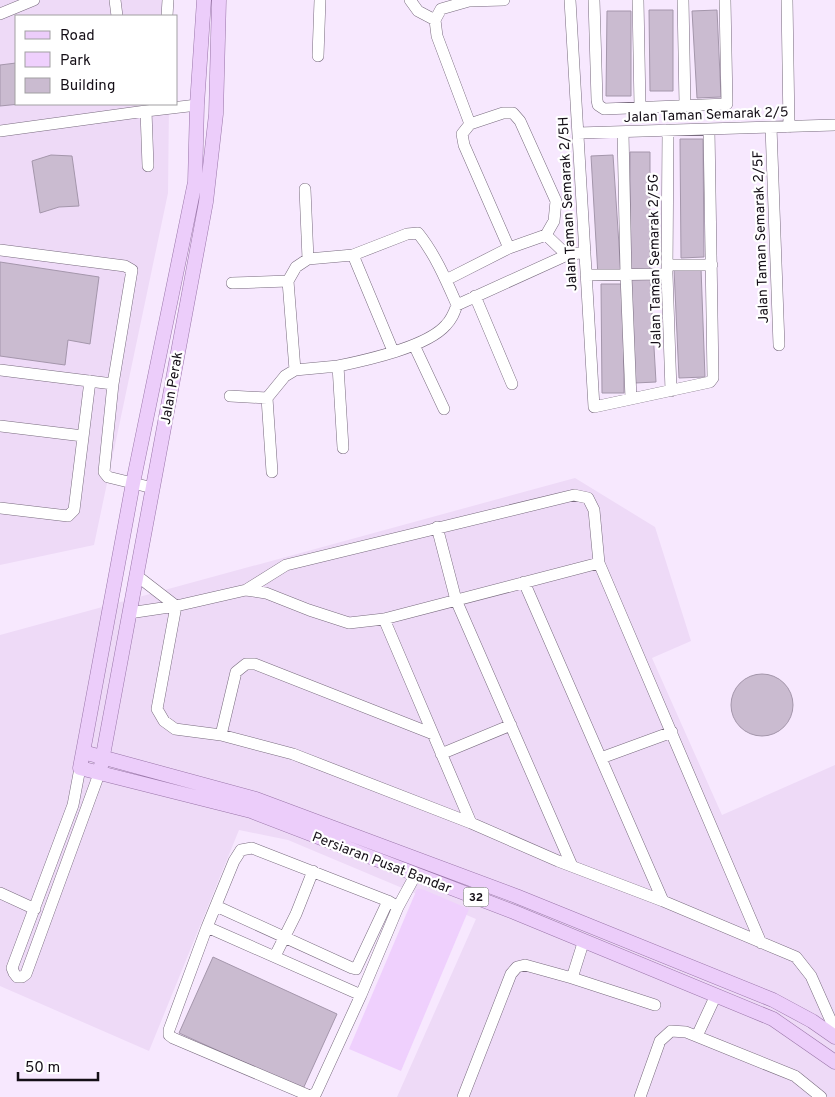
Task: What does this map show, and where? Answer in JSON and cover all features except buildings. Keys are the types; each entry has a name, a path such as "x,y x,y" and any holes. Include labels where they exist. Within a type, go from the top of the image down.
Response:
{"main road":[{"name":"Jalan Perak","path":"80,768 133,483 195,182 197,106 204,0"},
{"name":"Jalan Perak","path":"99,774 206,202 216,114 219,0"},
{"path":"114,583 126,580 138,569"},
{"name":"Persiaran Pusat Bandar","path":"83,752 256,799 516,896 773,1000 812,1021 835,1037"},
{"name":"Persiaran Pusat Bandar","path":"80,768 251,811 416,874 584,940 773,1020 835,1062"}],"street":[{"path":"2,0 4,13 34,0"},
{"path":"115,0 117,15"},
{"path":"167,15 168,0"},
{"path":"318,56 320,0"},
{"path":"410,0 418,11 435,20"},
{"path":"470,124 437,36 435,20 441,9 469,1 504,0"},
{"name":"Jalan Taman Semarak 2/5H","path":"570,0 594,407 630,399"},
{"path":"594,0 597,100 598,105 604,109 727,104 725,0"},
{"path":"638,0 640,108"},
{"path":"682,0 685,105"},
{"path":"787,0 789,127"},
{"path":"0,130 197,106"},
{"path":"146,111 148,166"},
{"path":"446,280 509,248 546,235 554,222 556,201 520,121 513,114 503,113 470,124 462,134 464,145 509,248"},
{"name":"Jalan Taman Semarak 2/5","path":"578,133 835,126"},
{"name":"Jalan Taman Semarak 2/5F","path":"772,127 778,345"},
{"path":"623,132 630,399 710,382 713,378 709,129"},
{"name":"Jalan Taman Semarak 2/5G","path":"668,130 667,270 671,391"},
{"path":"305,189 308,259"},
{"path":"272,472 267,398 285,376 295,370 338,366 366,360 414,345 445,327 453,317 457,305 446,280 418,233 406,234 353,255 308,259 296,267 288,281 295,370"},
{"path":"546,235 567,255"},
{"path":"0,250 125,266 132,270 113,384 104,472 108,477 153,488"},
{"path":"457,305 567,255 585,252"},
{"path":"353,255 394,351"},
{"path":"586,275 626,275 712,265"},
{"path":"232,283 288,281"},
{"path":"475,296 512,384"},
{"path":"414,345 444,409"},
{"path":"338,366 343,448"},
{"path":"0,370 113,384"},
{"path":"0,508 68,516 74,510 90,381"},
{"path":"230,396 267,398"},
{"path":"0,426 83,436"},
{"path":"129,613 176,606 246,590 286,565 437,527 574,495 588,498 594,510 599,562 761,943"},
{"path":"437,527 456,600 572,866"},
{"path":"246,590 266,593 349,623 384,619 599,562"},
{"path":"138,569 176,606"},
{"path":"524,582 663,901"},
{"path":"176,606 157,709 164,721 175,729 221,736 293,754 471,823 796,957 811,976 835,1030"},
{"path":"384,619 471,823"},
{"path":"221,736 236,672 246,664 255,664 433,734"},
{"path":"441,754 511,725"},
{"path":"601,758 672,732"},
{"path":"80,768 72,805 12,968 17,977 22,977 26,974 99,774"},
{"path":"398,907 388,901 252,848 241,850 234,861 216,906 169,1030 169,1035 313,1096 316,1094 361,995 398,907 416,874"},
{"path":"275,956 285,938 313,871"},
{"path":"0,893 35,909"},
{"path":"216,906 356,968 388,901"},
{"path":"208,927 361,995"},
{"path":"572,978 584,940"},
{"path":"463,1097 510,974 517,967 525,965 572,978 655,1006"},
{"path":"697,1036 716,995"},
{"path":"640,1097 660,1041 671,1031 686,1032 697,1036 794,1076 821,1097"}],"shaded area":[{"path":"0,0 170,0 170,15 15,15 15,105 169,105 168,193 94,545 0,565"},
{"path":"575,478 655,527 691,641 652,658 722,815 835,765 835,1097 397,1097 476,919 288,840 239,830 149,1051 0,986 0,635"}],"green space":[{"path":"417,889 422,889 469,909 401,1071 349,1049"}]}
